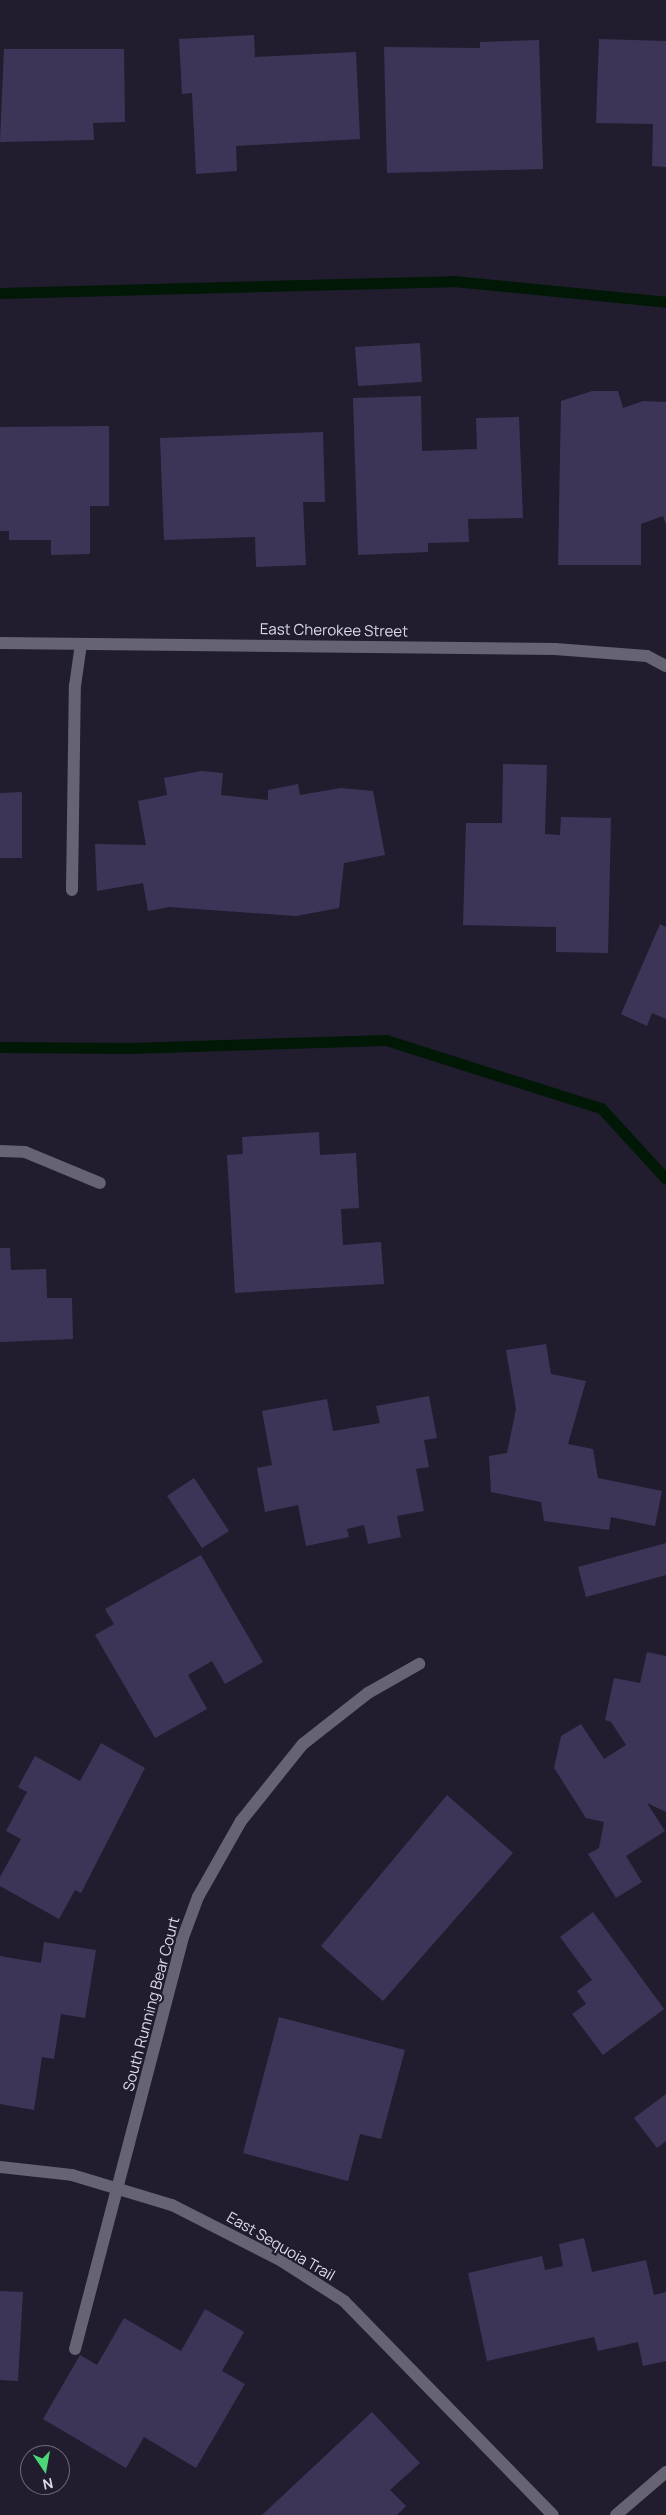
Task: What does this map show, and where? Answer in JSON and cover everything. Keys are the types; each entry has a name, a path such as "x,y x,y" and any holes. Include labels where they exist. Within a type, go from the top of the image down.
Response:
{"street":[{"name":"East Cherokee Street","path":"0,643 555,649 647,656 666,666"},
{"path":"72,890 75,686 81,644"},
{"path":"0,1151 25,1152 100,1183"},
{"name":"South Running Bear Court","path":"75,2349 119,2189 182,1940 198,1897 241,1821 303,1744 368,1693 419,1664"},
{"name":"East Sequoia Trail","path":"0,2167 72,2175 172,2205 280,2260 344,2301 553,2515"},
{"path":"616,2515 666,2472"}],"building":[{"path":"254,35 255,57 356,52 360,139 236,146 237,171 196,174 192,93 182,94 179,39"},
{"path":"599,39 666,41 666,167 652,166 653,124 596,123"},
{"path":"539,40 543,169 387,173 384,47 480,48 480,42"},
{"path":"4,49 124,49 125,122 93,123 94,140 0,142"},
{"path":"420,343 422,382 358,386 355,347"},
{"path":"592,391 618,391 623,408 643,401 666,402 666,525 663,516 641,524 641,565 558,565 561,401"},
{"path":"421,396 422,451 477,449 476,418 519,417 523,518 468,519 469,542 428,543 428,552 358,555 353,398"},
{"path":"109,426 109,506 90,506 90,554 51,555 51,540 9,540 9,531 0,531 0,427"},
{"path":"323,432 325,502 303,502 306,565 256,567 255,537 164,540 160,438"},
{"path":"503,764 547,765 545,834 560,835 561,817 611,818 608,953 556,952 556,927 463,925 466,823 502,823"},
{"path":"201,771 223,773 221,795 268,800 268,790 298,784 300,795 341,788 373,791 385,855 344,863 339,908 296,916 169,907 148,911 143,883 97,891 95,844 146,845 138,801 167,795 164,778"},
{"path":"22,792 22,858 0,858 0,793"},
{"path":"660,924 666,927 666,1019 652,1013 647,1026 621,1014"},
{"path":"319,1132 320,1155 356,1153 359,1208 341,1209 343,1245 381,1242 384,1284 235,1293 227,1155 243,1154 242,1137"},
{"path":"0,1248 10,1248 11,1270 46,1269 47,1298 72,1298 73,1339 0,1342"},
{"path":"546,1344 551,1374 586,1381 568,1444 593,1449 598,1478 662,1491 655,1526 611,1517 609,1530 544,1521 541,1502 491,1492 489,1456 507,1453 516,1409 506,1350"},
{"path":"429,1396 437,1438 424,1440 429,1467 416,1469 424,1511 397,1516 401,1537 368,1544 364,1525 347,1529 349,1537 306,1546 298,1505 265,1512 257,1468 272,1465 262,1411 327,1399 333,1431 380,1423 376,1406"},
{"path":"194,1478 229,1531 202,1548 167,1496"},
{"path":"666,1543 666,1575 586,1597 578,1567"},
{"path":"201,1555 263,1662 225,1684 212,1661 188,1675 207,1709 155,1738 95,1635 114,1624 105,1609"},
{"path":"647,1652 666,1656 666,1812 647,1803 665,1831 626,1856 642,1882 616,1898 588,1854 599,1848 604,1822 586,1818 554,1768 561,1736 581,1724 604,1759 626,1745 611,1722 605,1720 614,1678 640,1683"},
{"path":"101,1743 145,1768 81,1893 75,1890 59,1919 0,1886 0,1877 21,1839 6,1831 27,1792 18,1787 35,1756 80,1781"},
{"path":"447,1795 513,1853 383,2001 321,1946"},
{"path":"593,1912 664,2009 603,2055 572,2014 586,2004 577,1991 592,1980 560,1937"},
{"path":"44,1942 96,1950 85,2018 61,2014 54,2059 42,2057 34,2110 0,2104 0,1956 41,1963"},
{"path":"279,2017 405,2050 381,2139 360,2134 348,2181 243,2153"},
{"path":"666,2094 666,2141 657,2148 634,2118"},
{"path":"584,2238 592,2272 646,2260 654,2295 666,2292 666,2361 643,2366 638,2342 598,2351 594,2337 487,2361 468,2273 542,2256 545,2270 563,2266 559,2244"},
{"path":"0,2291 23,2292 18,2381 0,2380"},
{"path":"205,2309 244,2332 222,2371 245,2384 196,2468 144,2437 126,2468 43,2419 80,2355 97,2365 124,2318 181,2351"},
{"path":"372,2412 420,2463 390,2490 406,2506 397,2515 262,2515"}],"waterway":[{"path":"0,293 453,281 666,302"},
{"path":"0,1047 130,1048 386,1040 601,1108 666,1179"}]}
